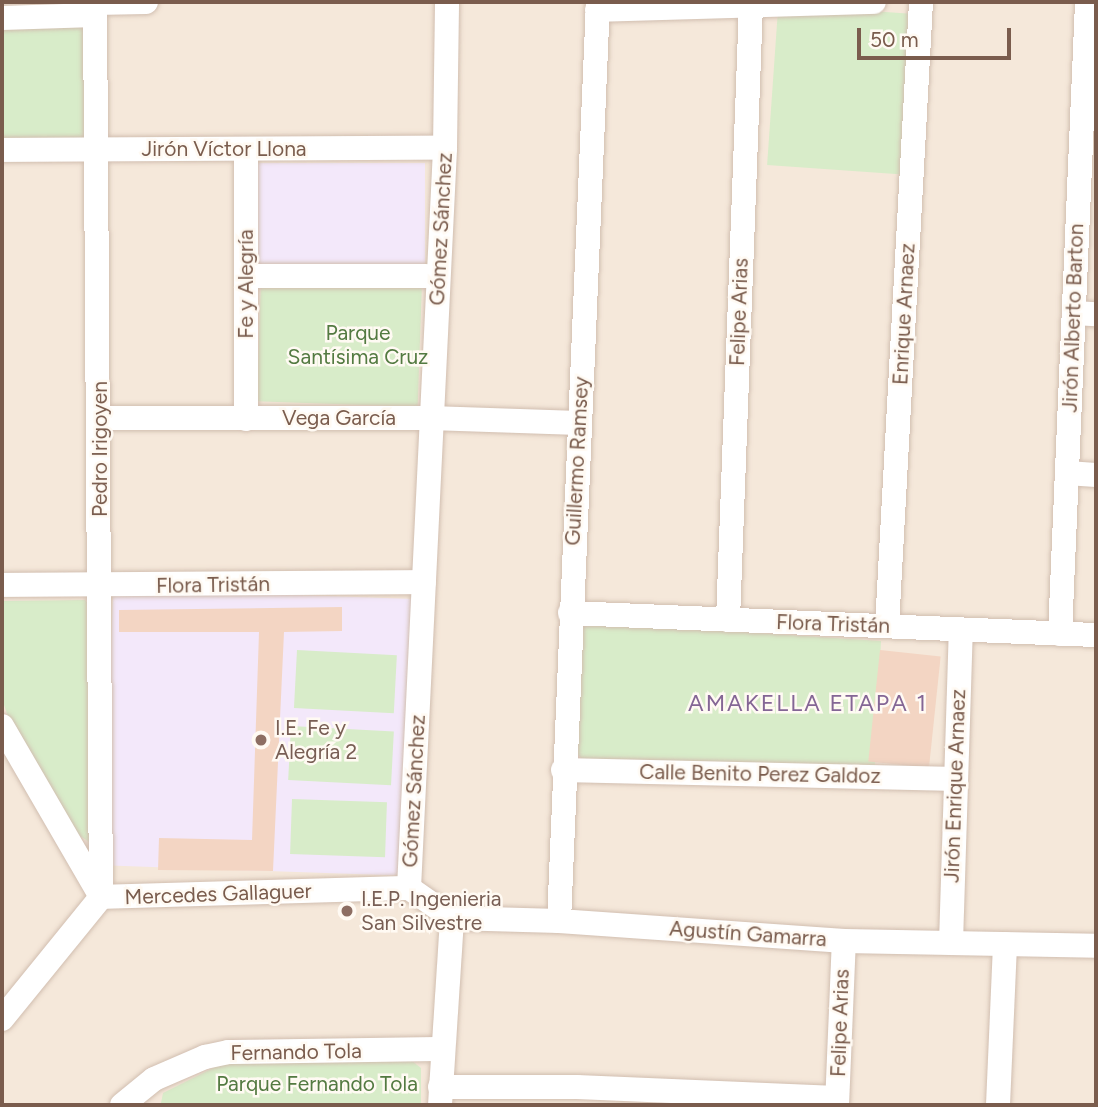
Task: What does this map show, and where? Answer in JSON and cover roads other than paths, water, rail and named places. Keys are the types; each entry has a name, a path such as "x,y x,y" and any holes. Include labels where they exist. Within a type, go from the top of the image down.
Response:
{"street":[{"path":"2,18 146,2"},
{"name":"Gómez Sánchez","path":"409,888 445,148 447,2"},
{"path":"597,6 874,2"},
{"name":"Enrique Arnaez","path":"887,626 921,2"},
{"name":"Jirón Alberto Barton","path":"1060,634 1067,473 1085,313 1087,2"},
{"name":"Felipe Arias","path":"728,620 751,5"},
{"name":"Guillermo Ramsey","path":"559,920 563,770 597,6"},
{"name":"Pedro Irigoyen","path":"95,7 101,897"},
{"name":"Jirón Víctor Llona","path":"2,150 445,148"},
{"name":"Fe y Alegría","path":"246,149 246,419"},
{"path":"247,276 426,276"},
{"name":"Vega García","path":"99,418 430,418 579,423"},
{"path":"1067,473 1096,475"},
{"name":"Flora Tristán","path":"2,585 100,587 424,582"},
{"name":"Flora Tristán","path":"570,613 1096,635"},
{"name":"Jirón Enrique Arnaez","path":"950,943 961,630"},
{"path":"2,726 101,897"},
{"name":"Calle Benito Perez Galdoz","path":"563,770 956,779"},
{"path":"409,888 452,918 440,1096 837,1101"},
{"name":"Mercedes Gallaguer","path":"5,1007 101,897 409,888"},
{"name":"Agustín Gamarra","path":"452,918 559,920 844,941 1096,946"},
{"name":"Felipe Arias","path":"837,1101 844,941"},
{"path":"998,1105 1005,944"},
{"name":"Fernando Tola","path":"133,1102 154,1079 178,1067 228,1052 442,1049"}],"place":[{"name":"I.E. Fe y Alegría 2","path":"261,740"},
{"name":"I.E.P. Ingenieria San Silvestre","path":"347,911"}],"district":[{"name":"AMAKELLA ETAPA 1","path":"808,703"}],"park label":[{"name":"Parque Santísima Cruz","path":"358,345"},
{"name":"Parque Fernando Tola","path":"317,1084"}]}
